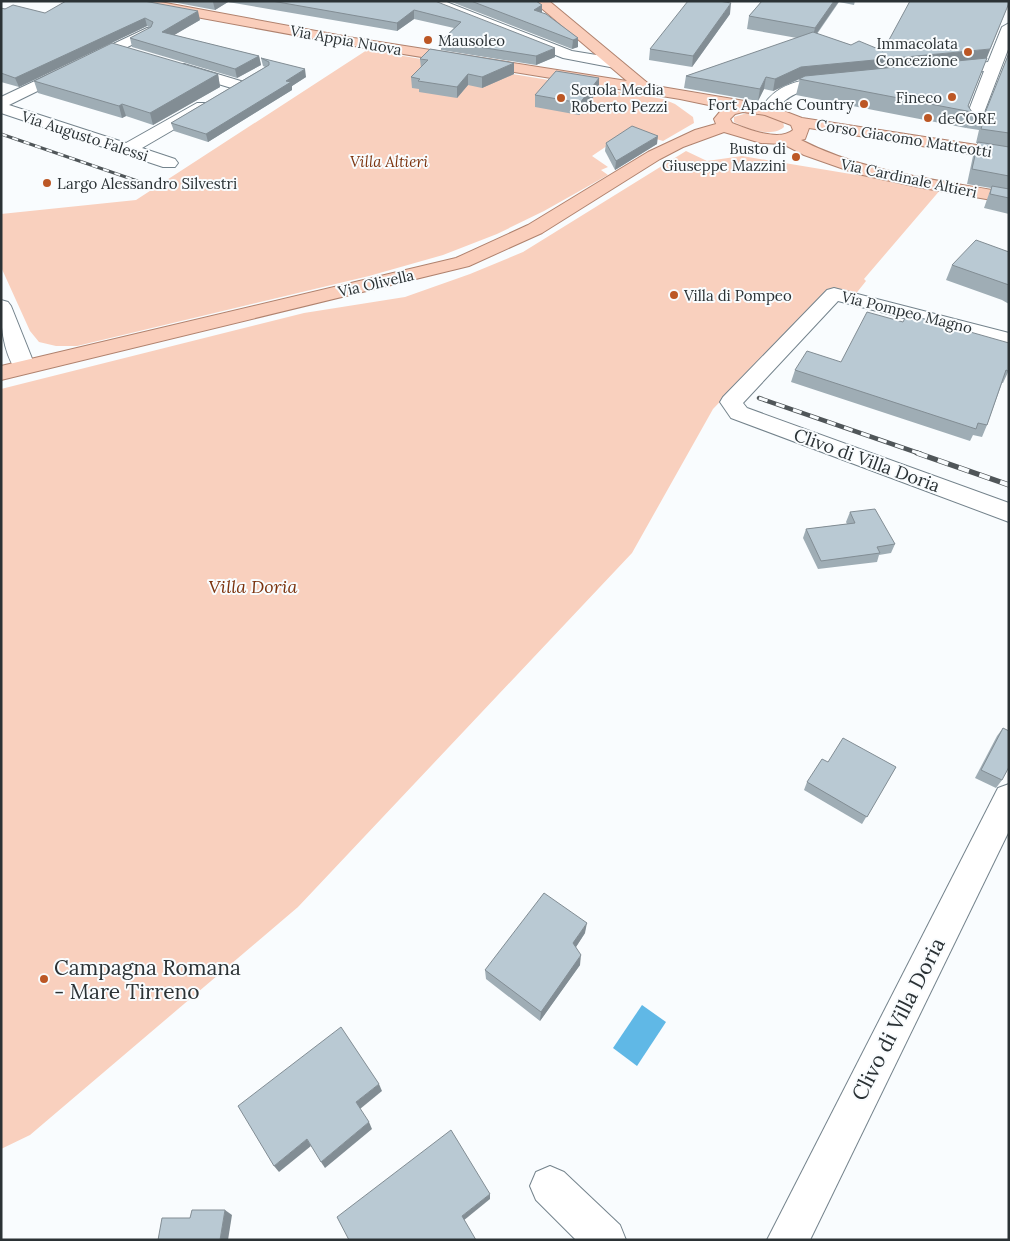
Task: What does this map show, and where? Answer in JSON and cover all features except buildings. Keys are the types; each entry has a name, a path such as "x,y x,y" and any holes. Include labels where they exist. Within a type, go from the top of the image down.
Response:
{"main road":[{"name":"Via Appia Nuova","path":"131,1 354,42 680,94 742,107 768,110"},
{"path":"540,1 614,64 647,89"},
{"name":"Via Appia Nuova","path":"680,94 724,123 757,136 785,138"},
{"name":"Via Olivella","path":"1,373 462,262 499,248 543,224 632,169 690,137 724,123 725,113 742,107"},
{"name":"Corso Giacomo Matteotti","path":"768,110 799,122 1009,155"},
{"path":"785,138 799,135 801,126 799,122"},
{"name":"Via Cardinale Altieri","path":"785,138 804,150 851,168 1009,198"}],"street":[{"path":"431,1 573,57 614,64"},
{"path":"969,131 1000,60 1009,27"},
{"path":"1,103 147,32"},
{"path":"113,48 131,53"},
{"path":"934,72 1000,60"},
{"path":"167,64 238,85"},
{"path":"127,150 253,77"},
{"path":"768,110 775,98 790,89 812,84 849,80"},
{"name":"Via Augusto Falessi","path":"1,108 169,163"},
{"name":"Via Pompeo Magno","path":"731,402 834,294 1009,339"},
{"path":"1,306 24,366"},
{"name":"Clivo di Villa Doria","path":"731,402 739,413 1009,513"},
{"name":"Clivo di Villa Doria","path":"788,1240 1009,798"},
{"path":"550,1186 605,1240"}],"green space":[{"name":"Villa Altieri","path":"367,50 663,99 675,104 693,117 694,123 663,141 629,131 592,156 608,167 601,170 608,175 544,211 497,234 443,255 369,276 77,346 56,346 39,342 30,331 1,267 1,214 136,200"},
{"path":"747,113 772,116 783,121 784,127 773,132 766,132 752,130 734,122 734,117"},
{"name":"Villa Doria","path":"686,151 707,161 742,156 941,189 864,279 866,281 854,296 828,290 713,409 632,553 298,907 30,1135 1,1149 1,389 304,313 405,297 470,274 523,252"}],"water":[{"path":"642,1005 666,1022 637,1066 613,1048"}],"railway":[{"path":"1,134 149,185"},
{"path":"759,398 921,454"},
{"path":"917,453 1009,485"}],"place":[{"name":"Mausoleo","path":"428,40"},
{"name":"Immacolata Concezione","path":"968,52"},
{"name":"Fineco","path":"952,97"},
{"name":"Scuola Media Roberto Pezzi","path":"561,98"},
{"name":"Fort Apache Country","path":"864,104"},
{"name":"deCORE","path":"928,118"},
{"name":"Busto di Giuseppe Mazzini","path":"796,157"},
{"name":"Largo Alessandro Silvestri","path":"47,183"},
{"name":"Villa di Pompeo","path":"674,295"},
{"name":"Campagna Romana - Mare Tirreno","path":"44,979"}]}
